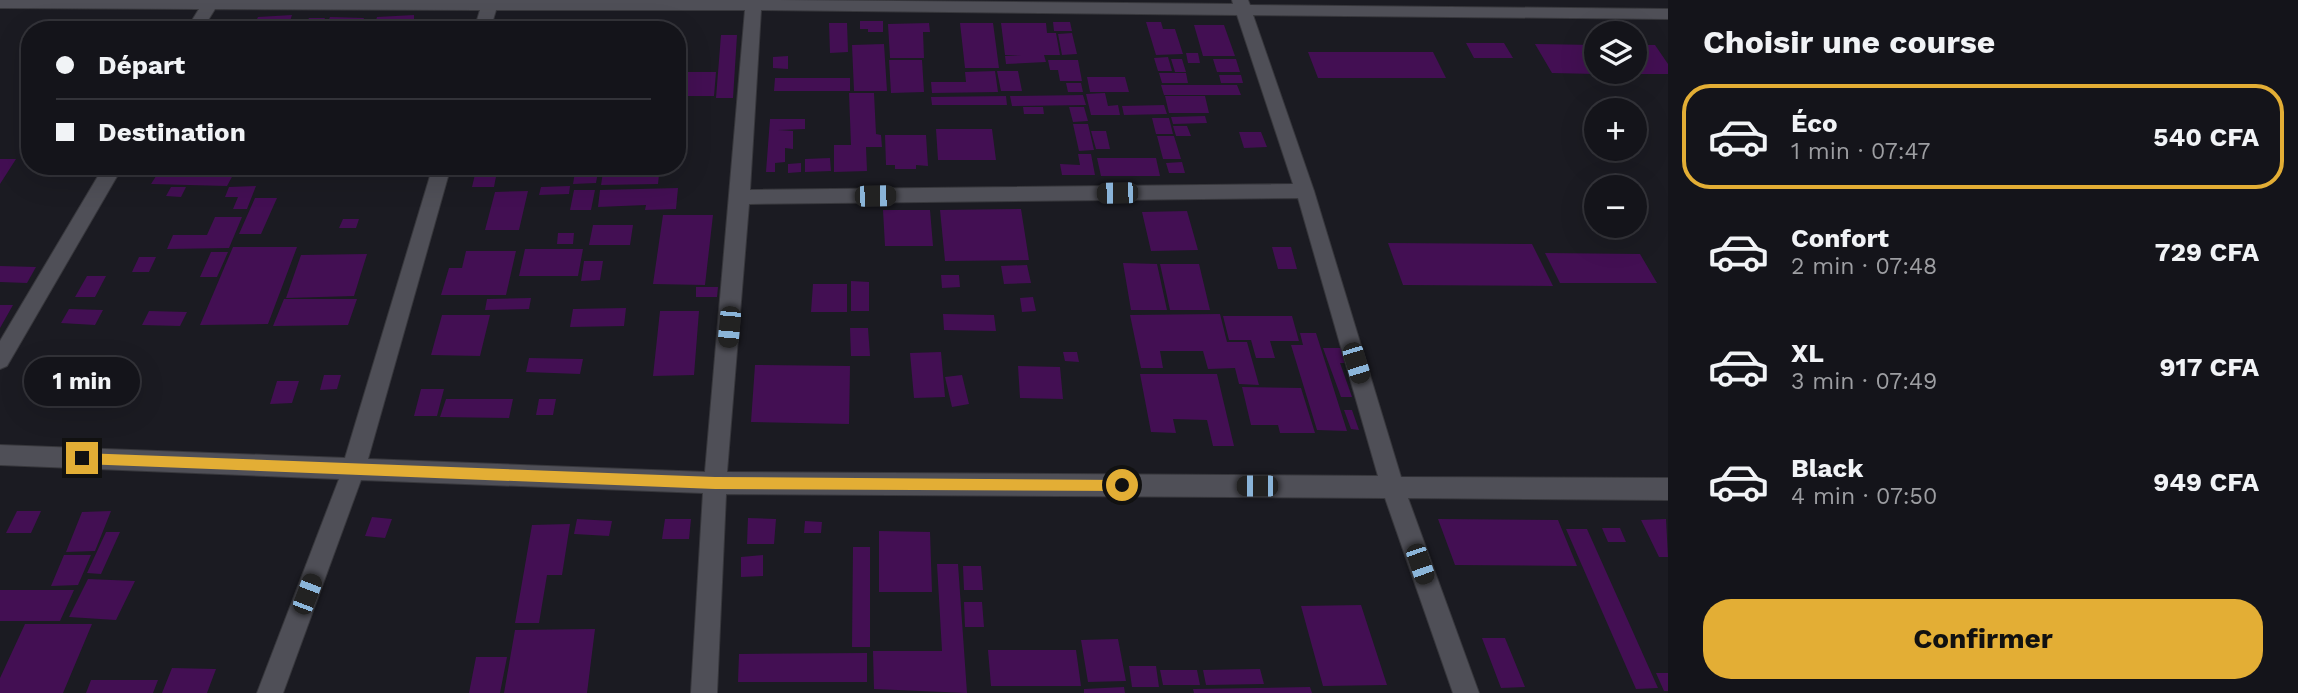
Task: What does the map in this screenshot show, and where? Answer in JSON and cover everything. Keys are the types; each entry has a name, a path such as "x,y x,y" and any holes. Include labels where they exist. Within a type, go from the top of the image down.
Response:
{"street":[{"path":"0,3 1242,5 1668,15"},
{"path":"199,21 210,3"},
{"path":"485,21 490,3"},
{"path":"704,693 710,540 754,3"},
{"path":"1242,5 1305,191 1393,487 1466,693"},
{"path":"0,360 109,175"},
{"path":"270,693 353,471 439,175"},
{"path":"740,197 1305,191"},
{"path":"0,455 353,471 715,483 1668,489"}],"building":[{"path":"292,15 290,21 256,21 258,17"},
{"path":"414,15 414,21 376,21 377,17"},
{"path":"330,17 364,18 363,21 328,21"},
{"path":"309,18 325,18 324,21 307,21"},
{"path":"860,21 883,21 883,32 860,29"},
{"path":"1053,22 1070,22 1072,31 1054,31"},
{"path":"1146,22 1161,22 1163,29 1175,29 1183,54 1156,55"},
{"path":"829,23 847,23 848,52 830,53"},
{"path":"929,23 930,32 923,32 924,58 890,58 888,24"},
{"path":"960,23 993,23 999,68 965,68"},
{"path":"1001,23 1046,23 1047,33 1056,33 1060,55 1044,55 1046,62 1006,64 1005,56 1022,55 1005,55"},
{"path":"1194,25 1224,25 1235,56 1203,56"},
{"path":"1072,33 1077,54 1062,55 1058,34"},
{"path":"721,35 737,35 733,98 716,98"},
{"path":"1466,43 1504,43 1513,58 1474,58"},
{"path":"884,44 887,91 854,91 852,45"},
{"path":"1535,44 1584,45 1584,74 1552,73"},
{"path":"1647,45 1655,45 1668,64 1668,74 1647,74"},
{"path":"1308,52 1433,52 1446,78 1318,78"},
{"path":"1186,53 1198,53 1200,63 1188,63"},
{"path":"788,56 788,69 773,68 773,57"},
{"path":"1168,57 1172,71 1158,71 1154,58"},
{"path":"1171,59 1182,59 1186,72 1175,72"},
{"path":"1213,59 1236,59 1240,72 1217,72"},
{"path":"889,60 922,60 924,92 891,93"},
{"path":"1048,60 1078,60 1082,81 1060,81 1058,70 1050,70"},
{"path":"995,71 998,92 932,93 931,82 966,82 965,72"},
{"path":"997,71 1018,71 1022,91 1001,91"},
{"path":"686,72 716,72 714,96 686,96"},
{"path":"1159,73 1186,73 1188,83 1162,83"},
{"path":"1219,75 1241,75 1243,83 1221,83"},
{"path":"1087,77 1125,77 1129,92 1090,92"},
{"path":"775,78 850,78 850,91 774,91"},
{"path":"1066,83 1081,83 1083,92 1068,92"},
{"path":"1161,85 1237,85 1241,95 1164,95"},
{"path":"849,93 874,93 876,134 881,135 882,147 866,147 867,171 834,172 834,145 851,145"},
{"path":"1105,93 1108,106 1118,105 1120,115 1091,115 1086,94"},
{"path":"1083,95 1086,105 1012,106 1010,96"},
{"path":"1006,96 1007,105 932,105 931,97"},
{"path":"1165,96 1205,96 1209,113 1169,113"},
{"path":"1164,105 1167,114 1124,115 1122,106"},
{"path":"1023,107 1043,107 1044,114 1024,114"},
{"path":"1069,107 1084,107 1088,121 1073,122"},
{"path":"1205,116 1207,123 1173,124 1171,117"},
{"path":"1152,118 1169,118 1173,134 1156,134"},
{"path":"770,119 805,119 805,129 778,130 793,131 793,149 785,148 785,162 775,163 775,172 766,172"},
{"path":"1073,124 1088,124 1094,150 1079,151"},
{"path":"1173,126 1187,126 1191,136 1176,136"},
{"path":"936,129 992,129 996,160 938,160"},
{"path":"1091,131 1106,131 1110,149 1096,149"},
{"path":"1239,132 1261,132 1267,147 1244,148"},
{"path":"885,135 926,135 928,166 895,169 895,165 886,165"},
{"path":"1157,136 1174,136 1181,159 1163,159"},
{"path":"1078,154 1091,154 1095,175 1062,175 1060,164 1080,165"},
{"path":"830,158 831,171 805,172 805,159"},
{"path":"1097,158 1156,158 1160,176 1101,176"},
{"path":"0,159 16,159 0,184"},
{"path":"1182,162 1185,173 1169,173 1166,163"},
{"path":"801,163 801,172 788,173 788,164"},
{"path":"157,175 233,175 227,186 151,184"},
{"path":"475,175 496,175 494,187 472,187"},
{"path":"574,175 597,175 596,183 573,184"},
{"path":"603,175 659,175 658,184 601,185"},
{"path":"256,186 247,209 233,209 238,197 225,197 229,187"},
{"path":"570,186 569,194 539,195 541,187"},
{"path":"171,187 186,187 181,197 166,196"},
{"path":"678,188 676,209 645,210 646,205 598,207 600,190"},
{"path":"574,190 595,190 591,210 570,210"},
{"path":"528,191 519,230 485,230 495,192"},
{"path":"255,198 277,198 261,234 239,234"},
{"path":"1021,209 1029,260 945,261 940,210"},
{"path":"883,210 930,210 933,246 885,246"},
{"path":"1187,211 1198,250 1151,251 1142,212"},
{"path":"663,215 713,215 705,285 653,284"},
{"path":"215,217 242,217 229,248 167,249 173,235 207,235"},
{"path":"343,219 359,219 356,228 339,228"},
{"path":"593,225 633,225 630,245 589,245"},
{"path":"558,233 574,233 573,244 557,244"},
{"path":"1388,243 1532,244 1553,286 1403,285"},
{"path":"233,247 297,247 268,324 200,325"},
{"path":"1272,247 1291,247 1297,269 1278,269"},
{"path":"525,249 583,249 578,276 519,276"},
{"path":"466,251 516,251 506,295 441,295 449,268 462,268"},
{"path":"211,252 228,252 217,277 200,277"},
{"path":"1545,253 1640,254 1657,283 1560,283"},
{"path":"367,254 354,296 286,298 301,255"},
{"path":"139,257 156,257 149,272 132,272"},
{"path":"584,261 603,261 600,280 581,281"},
{"path":"1123,263 1157,264 1167,310 1131,310"},
{"path":"1160,264 1199,264 1210,310 1170,310"},
{"path":"1027,265 1031,283 1004,284 1001,266"},
{"path":"0,266 36,267 27,283 0,282"},
{"path":"941,275 959,275 960,287 942,288"},
{"path":"87,276 106,276 95,297 75,297"},
{"path":"851,281 869,282 869,311 851,311"},
{"path":"813,284 847,284 847,312 811,312"},
{"path":"696,287 718,287 717,297 696,297"},
{"path":"1033,297 1036,311 1022,312 1020,298"},
{"path":"531,298 529,309 485,310 487,299"},
{"path":"284,299 357,299 348,325 273,326"},
{"path":"0,305 13,305 0,328"},
{"path":"626,308 624,326 570,327 573,309"},
{"path":"69,309 103,310 95,325 61,323"},
{"path":"149,311 187,312 180,326 142,325"},
{"path":"660,311 699,311 694,375 653,376"},
{"path":"943,314 994,315 996,331 944,330"},
{"path":"1220,314 1227,342 1247,342 1259,385 1239,384 1235,368 1208,369 1203,351 1160,351 1163,368 1141,368 1130,315"},
{"path":"442,315 490,315 480,356 431,355"},
{"path":"1223,316 1292,316 1299,341 1270,341 1275,358 1256,358 1251,340 1229,340"},
{"path":"850,328 868,328 870,356 851,356"},
{"path":"1300,333 1316,333 1347,431 1317,430 1291,345 1303,345"},
{"path":"1323,348 1341,348 1347,363 1340,363 1352,397 1341,397"},
{"path":"941,352 945,397 914,398 910,353"},
{"path":"1063,352 1077,352 1079,362 1065,361"},
{"path":"529,358 583,359 580,374 526,372"},
{"path":"755,365 850,366 849,424 751,422"},
{"path":"1018,366 1060,367 1063,399 1020,398"},
{"path":"1140,374 1217,374 1234,446 1213,446 1207,420 1173,419 1176,433 1151,432"},
{"path":"324,375 341,375 337,389 320,390"},
{"path":"962,375 969,404 952,407 945,377"},
{"path":"277,381 299,381 292,403 270,404"},
{"path":"1242,387 1301,388 1315,433 1280,433 1278,425 1251,425"},
{"path":"421,389 444,389 437,416 414,416"},
{"path":"446,399 513,399 509,418 440,417"},
{"path":"539,399 556,399 553,415 536,415"},
{"path":"1344,410 1352,410 1359,430 1351,429"},
{"path":"17,511 41,511 31,533 6,533"},
{"path":"111,511 95,551 66,552 82,512"},
{"path":"372,517 392,519 385,538 365,536"},
{"path":"748,518 776,519 774,544 747,544"},
{"path":"577,519 612,521 609,536 574,534"},
{"path":"665,519 691,519 689,539 662,539"},
{"path":"1438,519 1558,520 1577,566 1455,565"},
{"path":"1666,519 1668,557 1659,557 1641,520"},
{"path":"805,521 822,522 821,533 804,533"},
{"path":"570,524 562,575 547,575 539,623 515,623 532,525"},
{"path":"1602,528 1620,528 1626,542 1608,542"},
{"path":"1566,529 1587,529 1658,688 1636,689"},
{"path":"879,531 930,532 932,592 879,592"},
{"path":"106,532 120,532 101,574 87,573"},
{"path":"853,547 870,547 870,647 852,647"},
{"path":"64,555 91,555 78,585 51,586"},
{"path":"763,555 763,576 741,577 741,557"},
{"path":"937,564 958,564 967,693 874,689 873,651 942,651"},
{"path":"963,566 981,566 983,590 964,590"},
{"path":"88,579 135,581 116,620 69,617"},
{"path":"0,590 74,590 60,621 0,621"},
{"path":"964,602 982,602 984,627 965,627"},
{"path":"1361,605 1387,685 1323,686 1301,606"},
{"path":"25,624 92,624 63,693 0,693 0,678"},
{"path":"595,629 587,693 504,693 515,630"},
{"path":"1482,638 1505,638 1525,687 1501,688"},
{"path":"1118,639 1126,681 1088,682 1081,640"},
{"path":"988,650 1076,650 1081,686 991,686"},
{"path":"867,653 867,682 738,682 739,654"},
{"path":"476,657 507,657 500,693 469,693"},
{"path":"1129,666 1156,666 1159,687 1132,687"},
{"path":"172,668 216,669 207,693 162,693"},
{"path":"1260,669 1264,684 1206,685 1203,670"},
{"path":"1160,670 1197,670 1200,685 1163,685"},
{"path":"1656,673 1668,673 1668,691 1664,691"},
{"path":"91,680 158,680 153,693 86,693"},
{"path":"1124,687 1125,693 1084,693 1084,689"},
{"path":"1310,687 1312,693 1194,693 1193,689"}],"route":[{"path":"82,458 353,471 715,483 1122,485"}]}
